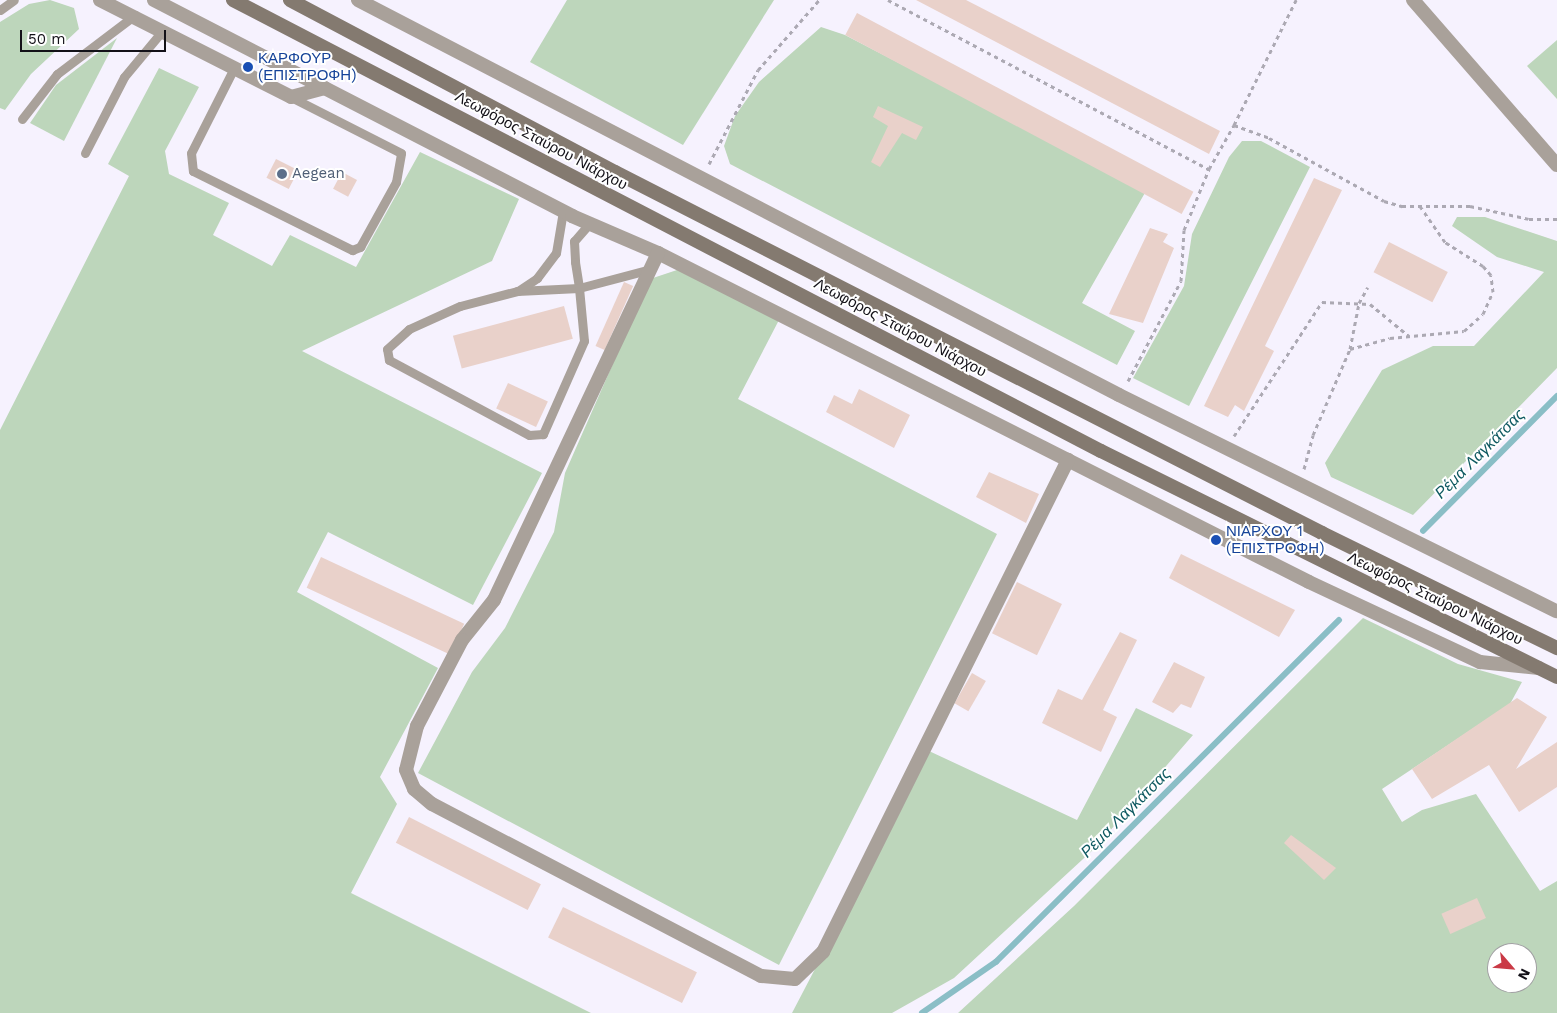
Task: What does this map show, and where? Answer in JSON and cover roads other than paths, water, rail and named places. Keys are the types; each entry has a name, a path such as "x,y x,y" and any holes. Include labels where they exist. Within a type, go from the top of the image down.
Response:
{"main road":[{"name":"Λεωφόρος Σταύρου Νιάρχου","path":"233,0 1109,456 1557,677"},
{"name":"Λεωφόρος Σταύρου Νιάρχου","path":"290,0 615,172 1322,533 1557,648"}],"street":[{"path":"100,0 135,15 291,97 324,88"},
{"path":"154,0 563,211 658,253 1309,582 1480,662 1541,669"},
{"path":"358,0 1119,395 1557,612"},
{"path":"1413,0 1557,166"},
{"path":"658,253 647,270 535,520 494,600 462,640 417,726 406,770 414,789 432,804 761,976 795,980 822,952 1068,460"}],"lane":[{"path":"0,10 14,0"},
{"path":"22,119 57,74 135,15"},
{"path":"85,153 124,77 163,30"},
{"path":"234,68 191,153 193,171 352,250 360,247 396,182 401,153 291,97"},
{"path":"518,291 537,278 556,253 563,211"},
{"path":"589,224 574,241 579,288 584,341 543,434 538,436 386,355 409,329 436,315 518,291 579,288 647,270"}],"waterway":[{"name":"Ρέμα Λαγκάτσας","path":"1423,531 1557,396"},
{"name":"Ρέμα Λαγκάτσας","path":"922,1013 996,962 1339,620"}],"place":[{"name":"ΚΑΡΦΟΥΡ (ΕΠΙΣΤΡΟΦΗ)","path":"248,67"},
{"name":"Aegean","path":"282,174"},
{"name":"ΝΙΑΡΧΟΥ 1 (ΕΠΙΣΤΡΟΦΗ)","path":"1216,540"}]}
